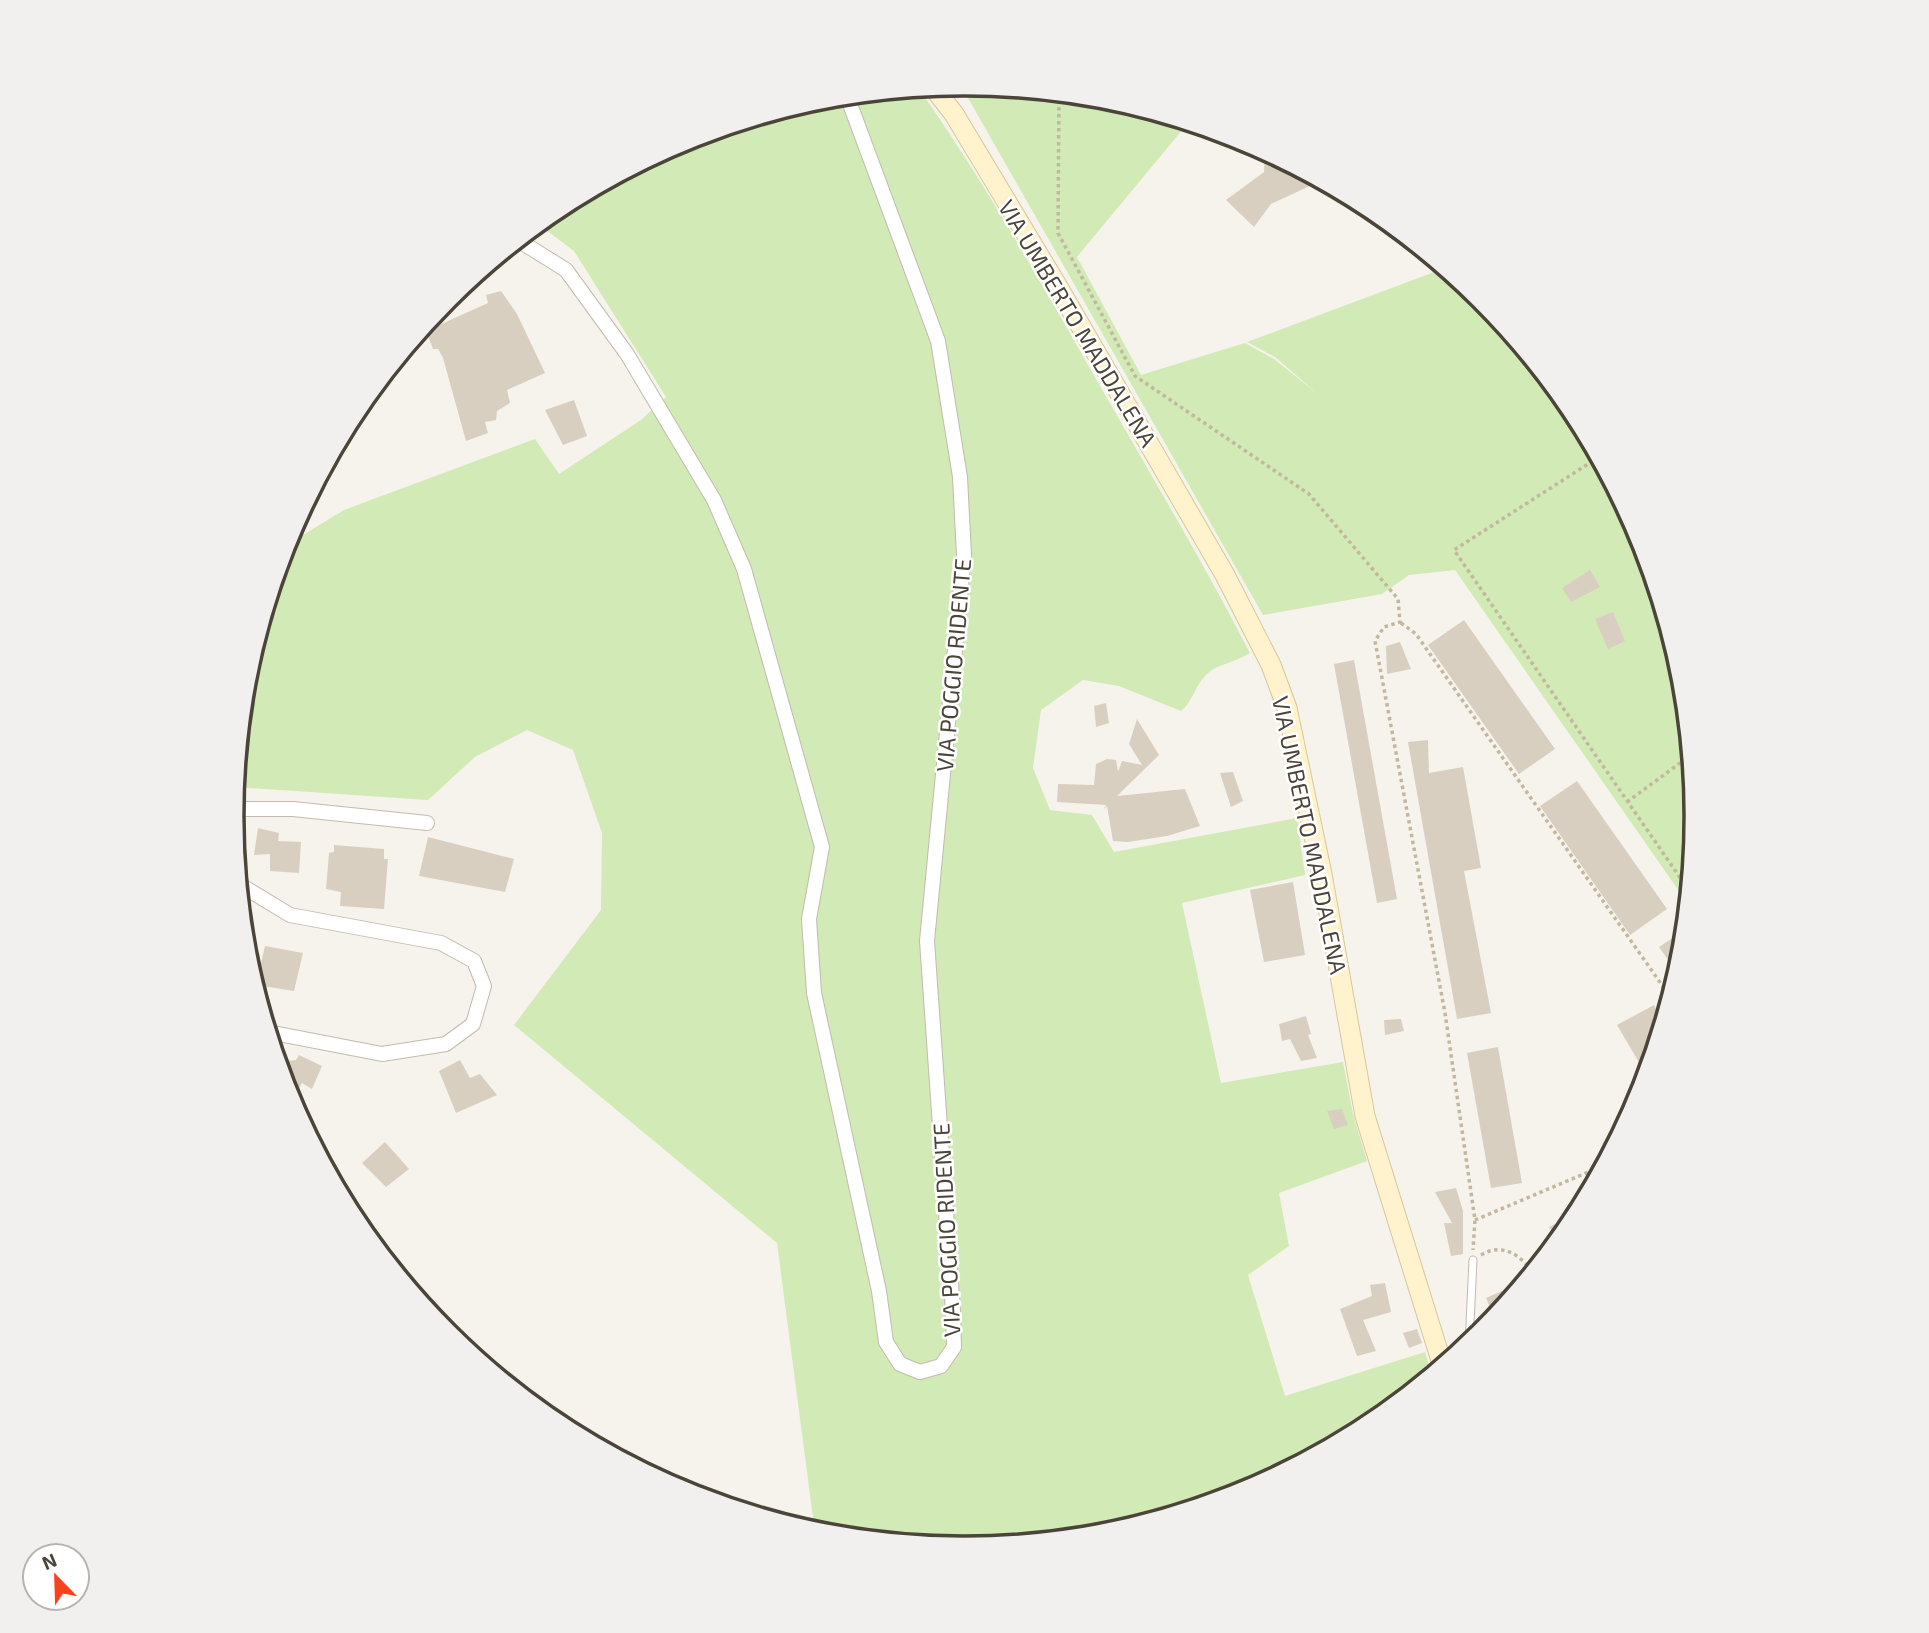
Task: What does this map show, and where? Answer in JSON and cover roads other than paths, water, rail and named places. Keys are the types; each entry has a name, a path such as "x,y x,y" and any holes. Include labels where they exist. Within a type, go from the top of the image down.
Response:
{"street":[{"name":"VIA UMBERTO MADDALENA","path":"941,97 954,114 1086,335 1225,575 1271,666 1287,708 1322,874 1365,1116 1440,1357"},
{"name":"VIA POGGIO RIDENTE","path":"526,245 566,270 627,354 714,500 744,569 821,847 809,919 814,993 878,1291 886,1342 900,1364 920,1372 941,1366 954,1347 953,1312 927,941 964,555 960,477 938,341 850,105"},
{"path":"244,809 293,809 428,823"},
{"path":"248,890 289,915 441,943 474,961 484,986 473,1024 446,1044 383,1054 278,1034"}],"lane":[{"path":"1470,1330 1473,1260"}]}
